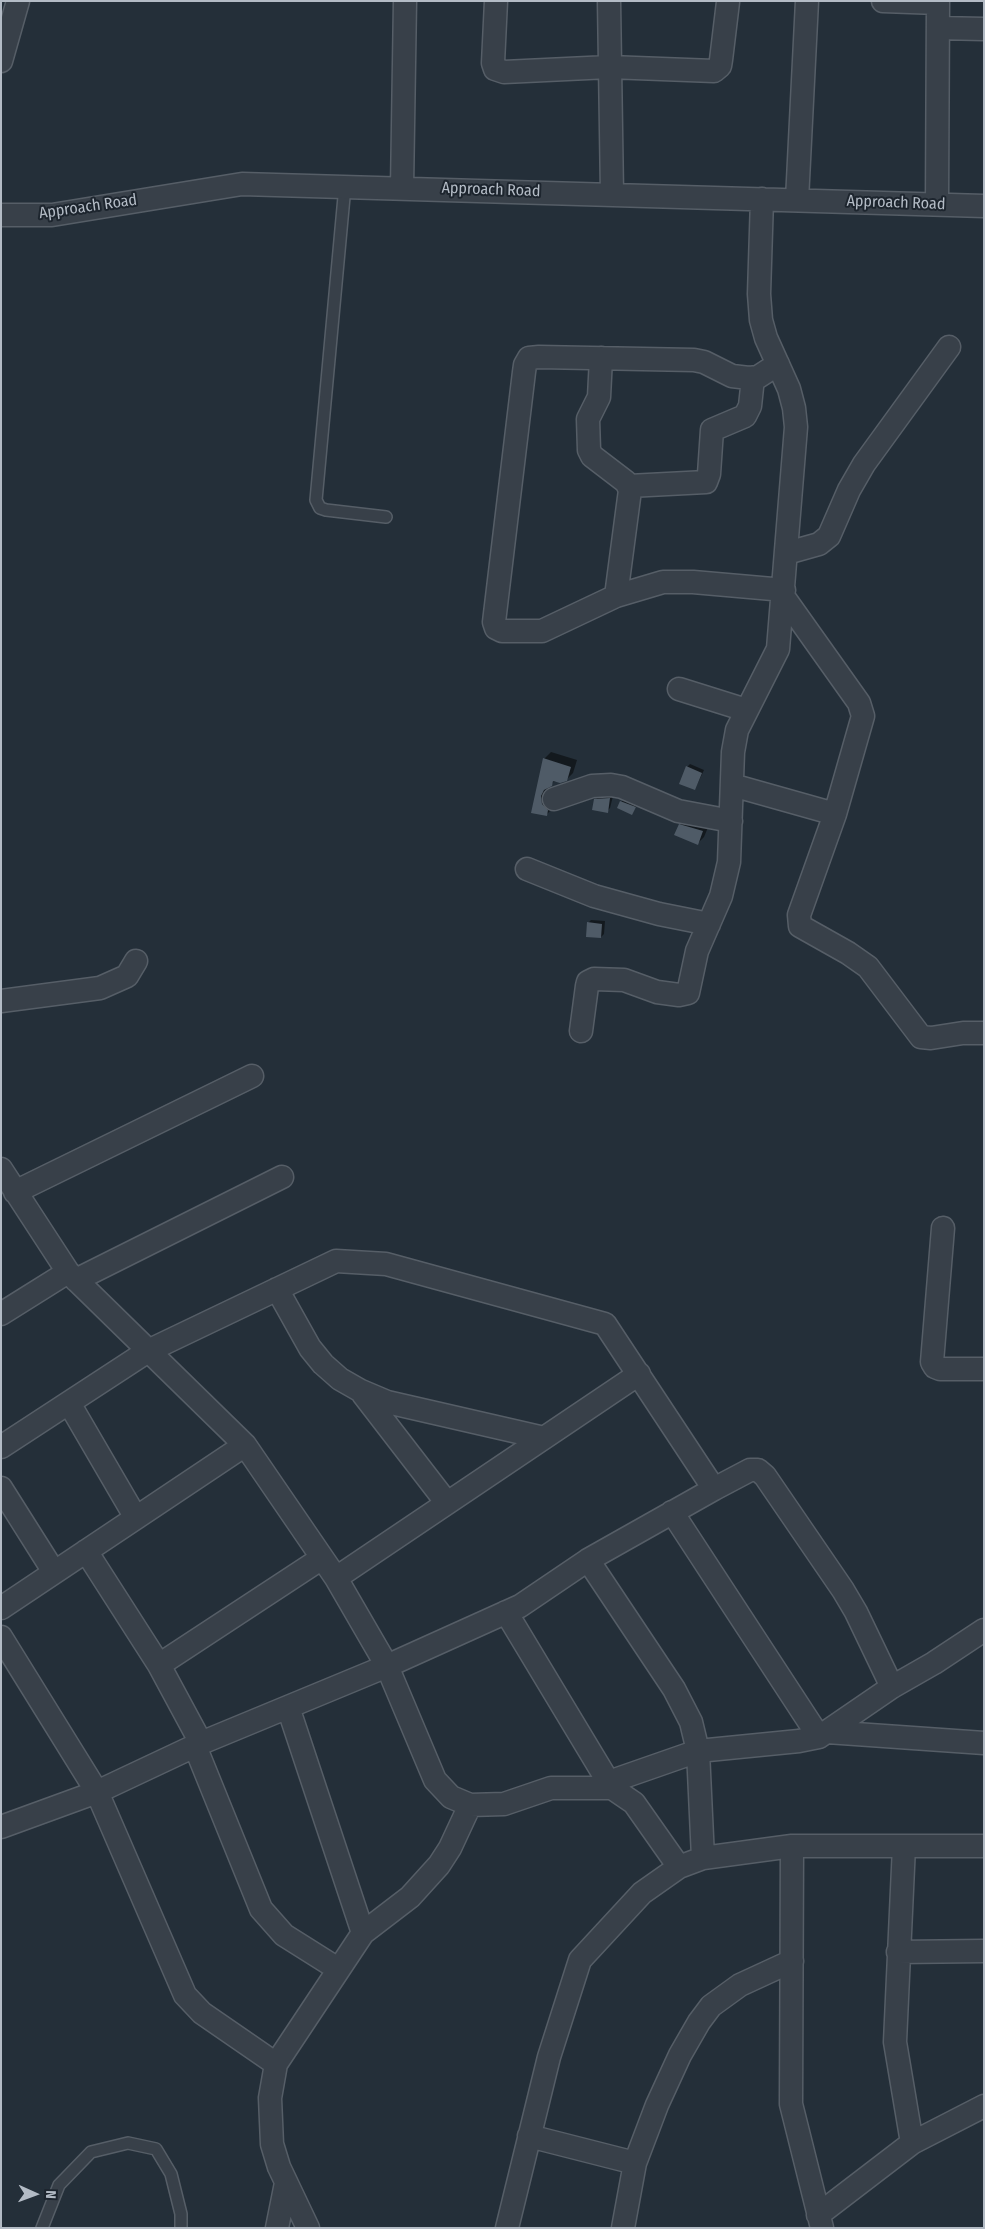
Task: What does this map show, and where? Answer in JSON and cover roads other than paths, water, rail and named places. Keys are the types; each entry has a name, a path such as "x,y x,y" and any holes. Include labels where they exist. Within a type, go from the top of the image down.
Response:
{"street":[{"path":"1,61 18,1"},
{"path":"402,188 405,1"},
{"path":"496,1 493,63 497,71 504,72 610,67 714,71 720,66 728,2"},
{"path":"609,1 612,194"},
{"path":"714,1 740,1"},
{"path":"797,200 807,1"},
{"path":"883,1 938,2 937,204"},
{"path":"938,28 984,29"},
{"name":"Approach Road","path":"1,215 52,215 242,184 937,204 979,209"},
{"path":"581,1031 588,982 594,979 624,980 657,992 686,994 690,987 697,951 721,896 727,870 734,740 746,710 769,670 778,649 796,427 794,408 763,329 759,309 762,199"},
{"path":"787,553 819,544 829,536 849,490 864,464 949,347"},
{"path":"778,364 753,378 732,376 699,360 529,358 525,365 494,622 496,628 502,631 542,631 616,596 646,586 678,581 784,593 862,710 862,723 835,814 799,915 800,926 848,953 868,968 921,1037 984,1033"},
{"path":"602,358 599,397 588,419 589,450 592,456 622,478 629,486 630,497 616,596"},
{"path":"629,486 706,482 709,474 712,430 745,416 750,406 753,378"},
{"path":"679,689 746,710"},
{"path":"554,799 592,786 611,785 622,787 678,811 731,821"},
{"path":"732,786 835,814"},
{"path":"527,869 594,896 659,914 709,924"},
{"path":"1,1001 100,988 127,976 136,961"},
{"path":"252,1076 6,1182 72,1276 245,1445 336,1578 387,1666 435,1780 451,1797 470,1806 504,1804 552,1788 610,1785 698,1751 799,1741 823,1734 892,1687 934,1663 984,1630"},
{"path":"1,1314 72,1276 282,1177"},
{"path":"944,1228 931,1353 932,1365 940,1369 984,1370"},
{"path":"1,1447 148,1351 336,1261 386,1264 605,1324 714,1489"},
{"path":"277,1289 310,1348 323,1364 340,1379 360,1391 387,1402 544,1438"},
{"path":"336,1578 639,1374"},
{"path":"360,1391 447,1503"},
{"path":"69,1403 136,1518"},
{"path":"1,1608 245,1445"},
{"path":"1,1827 97,1792 198,1744 387,1666 520,1606 588,1560 750,1470 758,1470 765,1476 843,1590 862,1624 892,1687"},
{"path":"1,1488 54,1572"},
{"path":"672,1512 823,1734"},
{"path":"86,1551 159,1665 198,1744 261,1909 284,1935 338,1969"},
{"path":"159,1665 322,1558"},
{"path":"588,1560 682,1702 693,1729 698,1751 703,1858"},
{"path":"506,1612 610,1785 634,1803 679,1867"},
{"path":"1,1637 97,1792 185,1995 202,2012 276,2064"},
{"path":"288,1707 362,1934"},
{"path":"823,1734 984,1743"},
{"path":"308,2228 279,2168 270,2128 270,2098 276,2064 362,1934 426,1881 450,1848 470,1806"},
{"path":"792,1846 791,2104 820,2222 912,2143 984,2106"},
{"path":"507,2228 549,2057 580,1960 642,1893 679,1867 703,1858 792,1846 984,1846"},
{"path":"904,1846 895,2042 912,2143"},
{"path":"898,1952 984,1951"},
{"path":"623,2228 635,2163 657,2105 680,2055 699,2022 712,2006 740,1985 792,1961"},
{"path":"530,2136 635,2163"},
{"path":"277,2228 286,2183"}],"lane":[{"path":"345,186 316,500 320,508 326,510 386,518"},
{"path":"42,2228 59,2185 91,2152 128,2143 156,2149 172,2174 181,2214 181,2228"}]}
